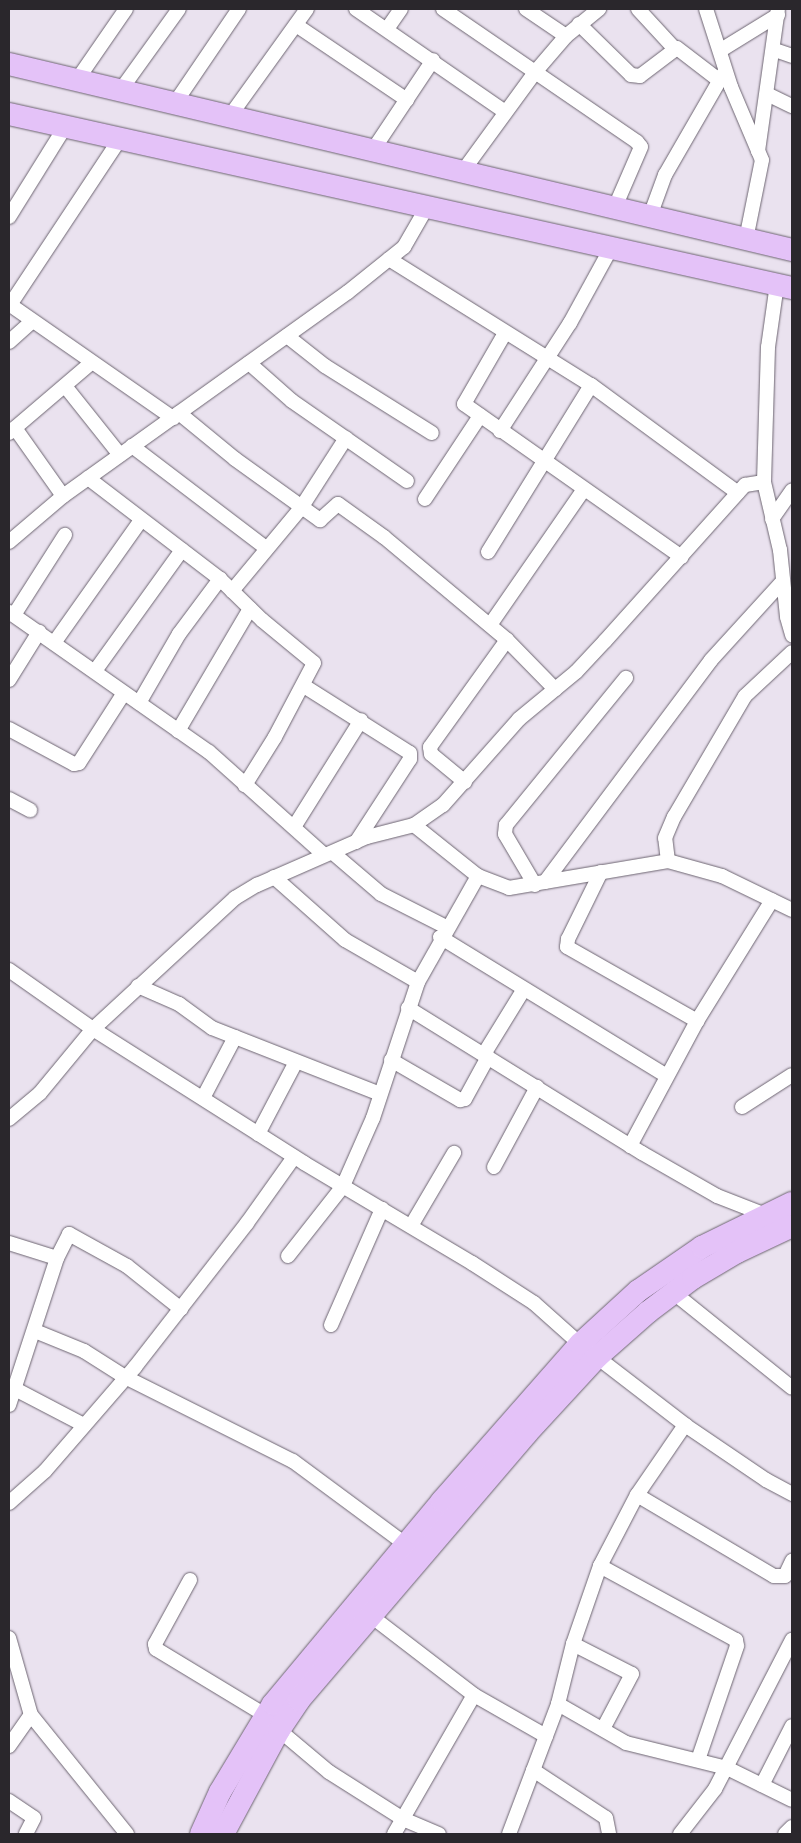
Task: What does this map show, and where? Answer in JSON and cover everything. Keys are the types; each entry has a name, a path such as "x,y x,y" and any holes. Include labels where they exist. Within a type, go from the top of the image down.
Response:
{"main road":[{"path":"9,64 792,250"},
{"path":"9,114 784,286"},
{"path":"223,1834 272,1722 299,1700 526,1434 589,1351 638,1291 702,1247 792,1203"},
{"path":"201,1834 220,1792 272,1722 311,1655 405,1544 589,1351 737,1252 792,1226"}],"street":[{"path":"77,80 126,9"},
{"path":"120,90 179,9"},
{"path":"175,103 239,9"},
{"path":"230,116 308,9"},
{"path":"356,9 434,60 504,111"},
{"path":"387,29 401,9"},
{"path":"443,9 536,71 639,144 615,208"},
{"path":"526,9 566,36"},
{"path":"462,171 504,111 536,71 566,36 599,9"},
{"path":"638,9 674,48 681,49 723,75"},
{"path":"706,9 721,50 723,75 762,160 746,239"},
{"path":"721,50 778,12"},
{"path":"758,151 775,50 778,12"},
{"path":"579,24 631,76 640,76 674,48"},
{"path":"296,25 407,100"},
{"path":"775,50 792,56"},
{"path":"374,150 434,60"},
{"path":"650,216 665,175 723,75"},
{"path":"768,94 792,106"},
{"path":"9,216 65,126"},
{"path":"120,139 10,305 92,362 176,415 320,520 338,504 384,537 490,625 555,689"},
{"path":"9,542 63,496 287,336 389,259 408,241 427,207"},
{"path":"500,431 580,308 611,248"},
{"path":"389,259 591,385 738,492"},
{"path":"784,286 768,348 764,482 780,550 782,582 791,627"},
{"path":"9,342 32,322"},
{"path":"505,332 464,403 500,431 682,557"},
{"path":"287,336 325,366 432,434"},
{"path":"63,496 12,431 92,362"},
{"path":"249,363 292,400 407,481"},
{"path":"488,552 591,385"},
{"path":"65,386 120,455"},
{"path":"425,499 480,416"},
{"path":"232,591 301,508 346,438"},
{"path":"132,446 266,548"},
{"path":"88,478 140,520 220,579 250,609 312,660 314,666 304,686 245,785"},
{"path":"9,1119 40,1093 93,1029 235,898 274,877 376,834 414,825 443,805 519,719 576,672 682,557 738,492 753,482 764,482"},
{"path":"490,625 584,488"},
{"path":"772,519 792,490"},
{"path":"54,643 140,520"},
{"path":"65,535 11,613 178,731 294,827 380,894 443,932 524,989 667,1076"},
{"path":"95,671 182,550"},
{"path":"139,703 179,634 220,579"},
{"path":"540,884 711,660 782,582"},
{"path":"178,731 250,609"},
{"path":"9,680 38,632"},
{"path":"465,782 431,754 430,747 507,640"},
{"path":"668,861 665,838 674,817 745,696 792,652"},
{"path":"540,884 505,834 506,825 626,678"},
{"path":"304,686 408,749 410,759 355,843"},
{"path":"9,729 74,764 79,763 124,692"},
{"path":"294,827 361,720"},
{"path":"9,799 30,810"},
{"path":"414,825 478,876 509,888 668,861 722,876 792,910"},
{"path":"601,872 568,939 567,947 696,1021"},
{"path":"288,1256 343,1186 380,1094 418,982 443,932 478,876"},
{"path":"274,877 345,940 418,982"},
{"path":"630,1146 696,1021 772,900"},
{"path":"9,970 93,1029 294,1157 410,1226 534,1304 589,1351 685,1425 766,1480 792,1494"},
{"path":"138,986 179,1004 212,1028 380,1094"},
{"path":"391,1060 460,1100 465,1099 486,1055 524,989"},
{"path":"408,1008 630,1146 717,1196 766,1215"},
{"path":"203,1098 235,1037"},
{"path":"258,1134 296,1062"},
{"path":"742,1108 792,1075"},
{"path":"494,1167 537,1087"},
{"path":"410,1226 454,1153"},
{"path":"9,1504 45,1471 125,1377 180,1309 294,1157"},
{"path":"330,1325 382,1209"},
{"path":"9,1406 35,1331 57,1258 69,1234 127,1266 180,1309"},
{"path":"9,1242 57,1258"},
{"path":"674,1293 792,1388"},
{"path":"35,1331 84,1351 125,1377 293,1461 405,1544"},
{"path":"15,1389 84,1426"},
{"path":"509,1834 558,1704 573,1644 600,1566 637,1495 685,1425"},
{"path":"637,1495 774,1576 785,1576 792,1560"},
{"path":"600,1566 736,1640 738,1646 698,1760"},
{"path":"190,1580 155,1644 156,1649 272,1722 329,1772 403,1819 439,1834"},
{"path":"371,1616 474,1695 546,1736"},
{"path":"9,1640 31,1716 127,1834"},
{"path":"680,1834 716,1789 792,1640"},
{"path":"573,1644 632,1674 603,1729"},
{"path":"394,1834 474,1695"},
{"path":"558,1704 603,1729 648,1750 727,1768 792,1800"},
{"path":"9,1746 31,1716"},
{"path":"762,1785 792,1726"},
{"path":"533,1770 606,1818 609,1834"},
{"path":"9,1801 34,1818 26,1834"},
{"path":"785,1834 792,1827"}]}
